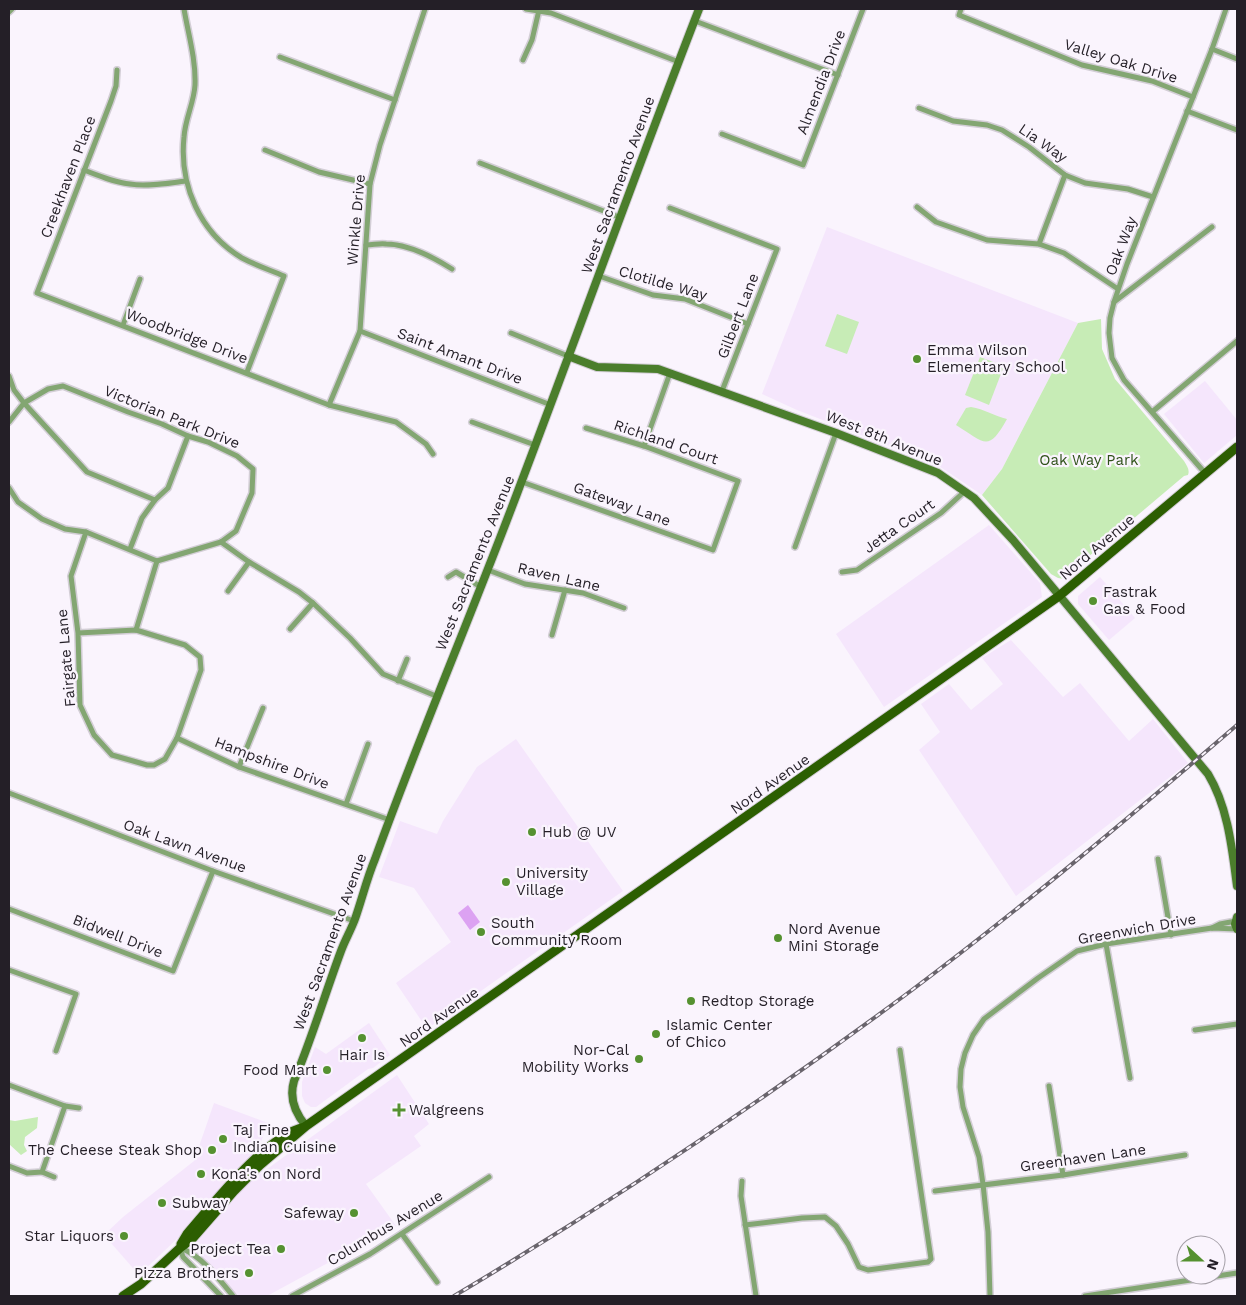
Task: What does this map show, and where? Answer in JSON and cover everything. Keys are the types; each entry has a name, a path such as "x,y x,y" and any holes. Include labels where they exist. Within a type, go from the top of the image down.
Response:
{"main road":[{"name":"Nord Avenue","path":"123,1296 141,1284 180,1248 188,1234 248,1166 293,1130 306,1126 1059,596 1237,447"}],"street":[{"path":"9,12 12,9"},
{"path":"184,9 195,77 193,100 184,134 183,147 186,181 195,207 214,235 241,257 284,276 246,372"},
{"name":"Winkle Drive","path":"329,404 360,331 370,184 378,152 425,9"},
{"path":"526,9 539,10 563,18 679,62"},
{"name":"West Sacramento Avenue","path":"306,1126 298,1117 293,1104 291,1090 436,696 522,482 599,276 619,216 699,9"},
{"name":"Almendia Drive","path":"722,134 803,164 863,9"},
{"name":"Valley Oak Drive","path":"961,9 959,15 1082,65 1152,81 1193,97"},
{"name":"Oak Way","path":"1205,473 1124,380 1114,363 1109,333 1118,289 1226,9"},
{"path":"523,60 532,40 539,10"},
{"path":"695,21 838,75"},
{"path":"1212,49 1237,59"},
{"path":"280,56 395,100"},
{"name":"Creekhaven Place","path":"36,292 116,86 117,70"},
{"name":"Lia Way","path":"919,108 953,121 987,125 1002,130 1030,147 1065,175 1085,183 1128,189 1153,197"},
{"path":"1188,111 1237,130"},
{"path":"264,150 319,172 370,184"},
{"path":"480,163 619,216"},
{"path":"84,170 116,182 130,184 148,185 186,181"},
{"path":"1039,244 1065,175"},
{"path":"917,207 936,222 980,238 1039,244 1064,253 1118,289"},
{"name":"Gilbert Lane","path":"670,208 777,249 722,392"},
{"path":"1114,302 1212,227"},
{"path":"366,245 387,244 408,248 437,260 452,269"},
{"name":"Clotilde Way","path":"599,276 653,295 684,299 748,324"},
{"path":"123,325 140,279"},
{"name":"Woodbridge Drive","path":"36,292 329,404 396,422 426,444 433,454"},
{"name":"Saint Amant Drive","path":"360,331 551,405"},
{"path":"511,333 568,356"},
{"path":"1152,412 1237,341"},
{"name":"West 8th Avenue","path":"568,356 597,366 658,369 836,433 938,473 965,490 1013,540 1208,774 1224,808 1236,870 1237,886"},
{"path":"644,446 670,374"},
{"path":"9,376 14,390 24,404 87,472 155,500"},
{"name":"Victorian Park Drive","path":"9,422 24,404 48,389 63,386 188,436 208,442 237,456 254,469 252,493 236,531 221,542 157,561"},
{"path":"472,422 535,445"},
{"name":"Richland Court","path":"586,428 644,446 738,481 714,550"},
{"path":"795,547 836,433"},
{"path":"130,549 142,518 155,500 168,488 188,436"},
{"name":"Gateway Lane","path":"522,482 714,550"},
{"path":"9,488 18,502 42,520 65,529 86,532 157,561 136,630"},
{"name":"Jetta Court","path":"842,572 857,570 941,513 965,490"},
{"name":"Fairgate Lane","path":"86,532 70,576 78,632 80,705 94,735 112,755 147,765 154,765 165,759 177,738"},
{"path":"221,542 313,603 350,638 383,674 436,696"},
{"path":"228,591 249,562"},
{"name":"Raven Lane","path":"488,570 524,584 583,593 624,608"},
{"path":"448,577 456,572 481,587"},
{"path":"552,635 565,590"},
{"path":"290,629 313,603"},
{"path":"78,632 136,630 185,645 200,657 201,670 177,738"},
{"path":"398,681 406,659"},
{"path":"239,767 264,708"},
{"name":"Hampshire Drive","path":"177,738 239,767 390,820"},
{"path":"346,804 368,744"},
{"name":"Oak Lawn Avenue","path":"9,793 212,871 354,921"},
{"path":"1158,859 1171,935"},
{"name":"Bidwell Drive","path":"9,909 173,971 212,871"},
{"path":"1236,919 1237,929"},
{"name":"Greenwich Drive","path":"1212,928 1236,919"},
{"name":"Greenwich Drive","path":"990,1296 984,1184 979,1156 963,1107 960,1087 961,1069 965,1053 973,1035 984,1019 1077,951 1106,944 1212,928 1237,929"},
{"path":"1106,944 1130,1078"},
{"path":"9,970 76,994 56,1051"},
{"path":"1195,1030 1237,1024"},
{"path":"746,1226 802,1218 825,1218 836,1226 848,1244 859,1267 868,1270 928,1262 931,1259 900,1050"},
{"path":"9,1085 65,1106 79,1108"},
{"path":"1050,1086 1063,1175"},
{"path":"42,1172 65,1106"},
{"name":"Greenhaven Lane","path":"935,1191 1063,1175 1185,1155"},
{"path":"9,1166 27,1173 42,1172 54,1177"},
{"name":"Columbus Avenue","path":"292,1296 370,1254 489,1177"},
{"path":"742,1181 741,1196 756,1296"},
{"path":"402,1234 437,1282"},
{"path":"180,1248 183,1257 221,1296"},
{"path":"180,1248 189,1250 233,1296"},
{"path":"1085,1296 1237,1273"}],"shaded area":[{"name":"Emma Wilson Elementary School","path":"827,227 1078,323 1002,469 982,495 936,464 797,410 762,394"},
{"path":"1205,381 1237,420 1237,435 1204,463 1164,414"},
{"path":"989,525 1040,583 1042,597 884,707 836,634"},
{"path":"1100,577 1135,618 1109,640 1078,604 1078,596"},
{"path":"1011,640 1063,697 1080,683 1129,741 1153,719 1188,763 1016,896 919,750 940,732 921,704 949,684 971,710 1003,684 982,658"},
{"name":"University Village","path":"516,739 623,891 427,1029 396,983 451,942 414,888 379,877 400,821 437,834 443,821 477,767"},
{"path":"468,905 480,922 470,930 458,913"},
{"path":"369,1023 390,1055 316,1107 311,1107 305,1103 302,1096 302,1082 315,1047 326,1054"},
{"path":"397,1075 429,1124 414,1136 421,1146 366,1184 396,1226 267,1296 236,1296 221,1274 196,1252 194,1247 197,1240 249,1182"},
{"path":"214,1103 268,1123 258,1150 180,1236 139,1275 104,1235 123,1217 194,1161"}],"green space":[{"path":"837,314 859,322 847,354 825,346"},
{"name":"Oak Way Park","path":"1101,319 1102,349 1115,379 1184,461 1189,473 1068,574 1065,579 1058,578 1051,574 982,495 1002,469 1078,323"},
{"path":"980,357 1004,366 989,405 965,395"},
{"path":"971,407 1007,419 1001,430 990,441 980,440 956,425 966,408"},
{"path":"38,1117 37,1128 25,1137 24,1145 27,1151 21,1155 9,1144 9,1120 15,1121"}],"railway":[{"path":"454,1296 571,1224 687,1149 856,1031 954,958 1036,893 1237,725"}],"place":[{"name":"Emma Wilson Elementary School","path":"917,359"},
{"name":"Fastrak Gas & Food","path":"1093,601"},
{"name":"Hub @ UV","path":"532,832"},
{"name":"University Village","path":"506,882"},
{"name":"South Community Room","path":"481,932"},
{"name":"Nord Avenue Mini Storage","path":"778,938"},
{"name":"Redtop Storage","path":"691,1001"},
{"name":"Islamic Center of Chico","path":"656,1034"},
{"name":"Hair Is","path":"362,1038"},
{"name":"Nor-Cal Mobility Works","path":"639,1059"},
{"name":"Food Mart","path":"327,1070"},
{"name":"Walgreens","path":"399,1110"},
{"name":"Taj Fine Indian Cuisine","path":"223,1139"},
{"name":"The Cheese Steak Shop","path":"212,1150"},
{"name":"Kona's on Nord","path":"201,1174"},
{"name":"Subway","path":"162,1203"},
{"name":"Safeway","path":"354,1213"},
{"name":"Star Liquors","path":"124,1236"},
{"name":"Project Tea","path":"281,1249"},
{"name":"Pizza Brothers","path":"249,1273"}]}
